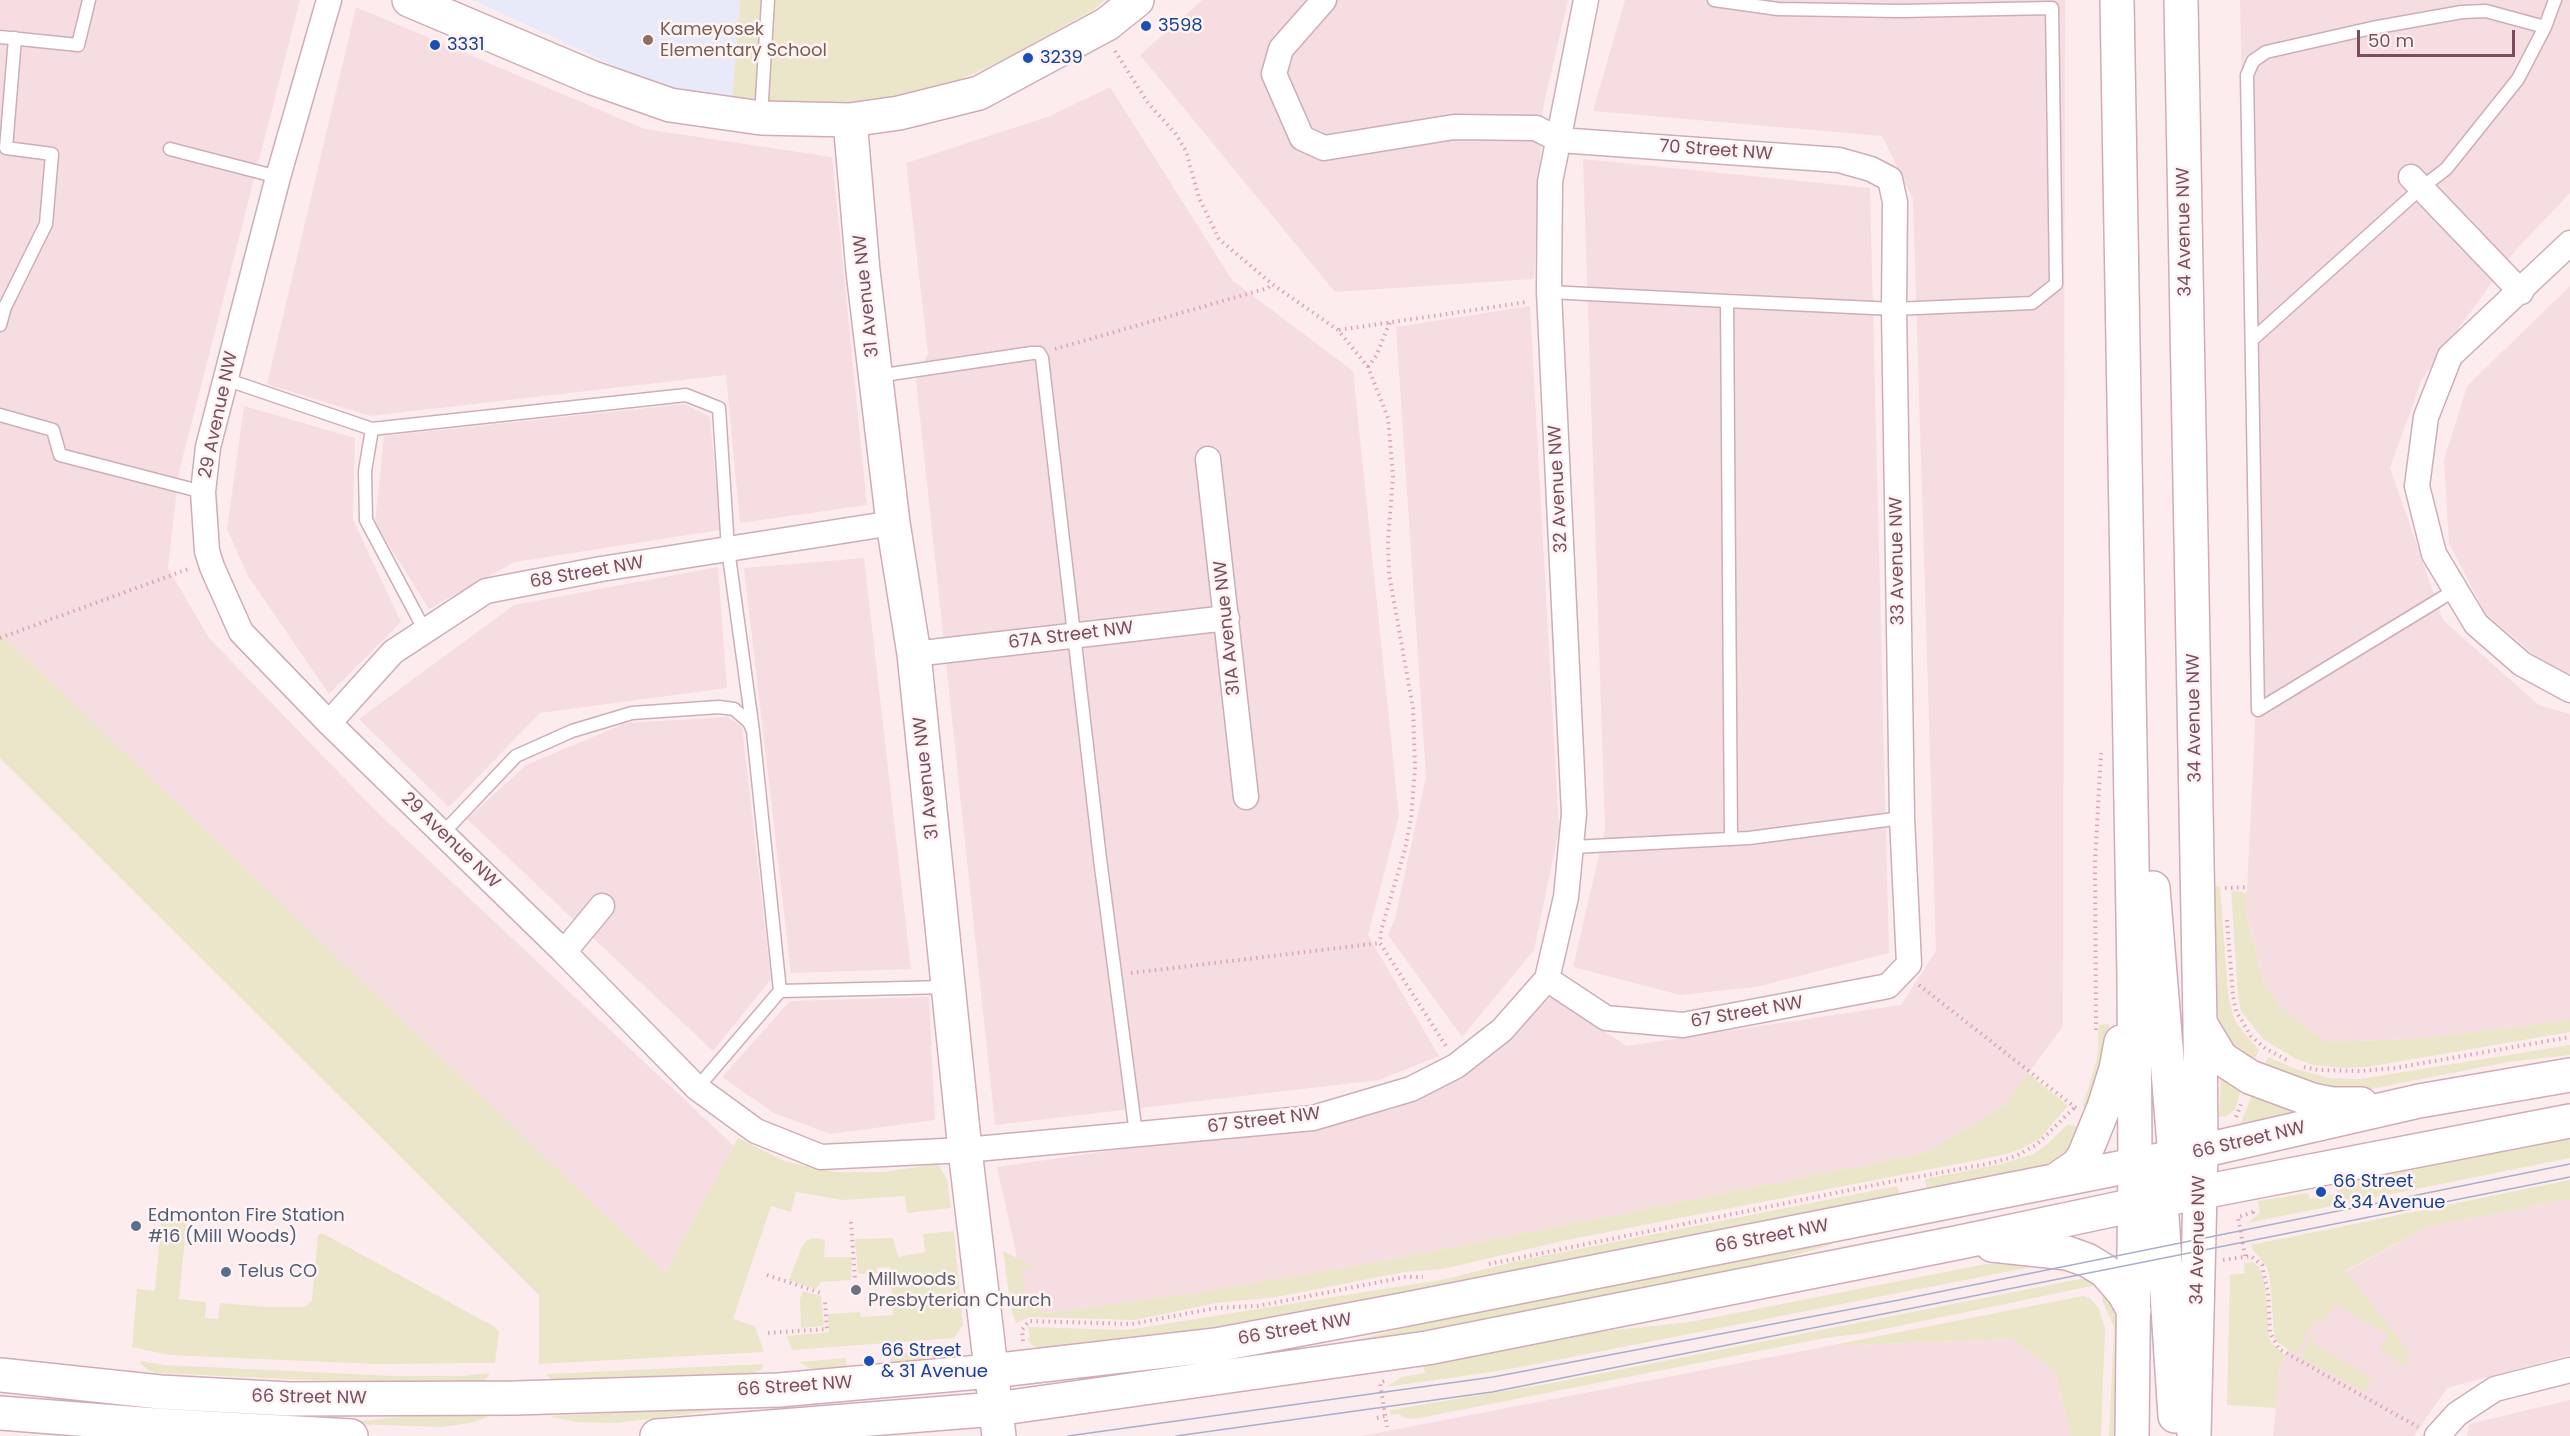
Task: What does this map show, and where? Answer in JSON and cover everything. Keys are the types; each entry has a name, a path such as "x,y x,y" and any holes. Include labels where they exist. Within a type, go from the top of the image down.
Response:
{"main road":[{"path":"409,0 593,78 670,105 761,118 850,120 899,113 979,93 1107,24 1137,0"},
{"path":"2117,0 2119,209 2116,749 2134,975 2135,1165 2157,1192 2148,1203 2134,1311 2132,1436"},
{"name":"34 Avenue NW","path":"2181,0 2200,1023 2188,1155"},
{"name":"31 Avenue NW","path":"850,120 863,271 893,523 914,654 965,1150 997,1422"},
{"path":"2116,749 2153,891 2188,1155 2181,1182 2188,1190 2199,1194"},
{"path":"2055,1180 2078,1165 2104,1107 2116,1069 2134,975"},
{"path":"2200,1023 2221,1058 2236,1069 2312,1100 2344,1105 2420,1101"},
{"name":"66 Street NW","path":"0,1375 160,1392 368,1400 779,1390 991,1371 1216,1345 2188,1155 2420,1101 2570,1074"},
{"name":"66 Street NW","path":"657,1436 997,1422 1427,1348 2570,1121"},
{"name":"34 Avenue NW","path":"2194,1436 2199,1194"},
{"path":"2148,1203 2177,1436"},
{"path":"1960,1242 2067,1253 2087,1260 2105,1271 2124,1293 2134,1311"},
{"name":"66 Street NW","path":"0,1413 84,1428 351,1436"}],"street":[{"name":"29 Avenue NW","path":"329,0 278,177 208,447 202,492 207,550 241,632 329,723 564,952 704,1094"},
{"name":"70 Street NW","path":"1324,0 1281,49 1274,74 1302,138 1327,148 1454,127 1536,128 1559,140 1839,160 1871,169"},
{"name":"32 Avenue NW","path":"1547,979 1565,906 1573,847 1574,814 1542,297 1550,182 1586,0"},
{"name":"33 Avenue NW","path":"1871,169 1890,179 1895,202 1894,309 1902,818 1914,974"},
{"path":"2416,183 2521,292"},
{"path":"2570,243 2521,292 2450,356 2426,417 2417,486 2434,554 2476,624 2514,657 2563,688 2570,690"},
{"name":"31A Avenue NW","path":"1208,459 1246,797"},
{"name":"68 Street NW","path":"329,723 393,652 486,591 601,569 893,523"},
{"name":"67A Street NW","path":"914,654 1227,618"},
{"path":"564,952 602,906"},
{"name":"67 Street NW","path":"704,1094 756,1131 821,1157 965,1150 1313,1118 1411,1089 1456,1066 1502,1030 1547,979 1606,1018 1683,1025 1888,986 1914,974"},
{"path":"2430,1433 2495,1389 2570,1370"}],"lane":[{"path":"0,37 78,45 88,0"},
{"path":"761,118 768,0"},
{"path":"1542,297 1727,301 1894,309 2032,303 2056,284 2052,8 1900,11 1790,9 1714,0"},
{"path":"2253,339 2416,183 2446,169 2518,79 2545,27 2555,0"},
{"path":"2455,590 2258,710 2247,75 2253,60 2266,52 2372,28 2462,12 2486,11 2545,27"},
{"path":"0,325 5,307 46,224 52,154 6,148 15,38"},
{"path":"170,149 278,177"},
{"path":"1727,301 1731,839"},
{"path":"876,376 1039,353 1042,358 1136,1134"},
{"path":"225,379 372,429 686,395 719,408 728,549 753,731 780,991 704,1094"},
{"path":"0,415 52,430 60,455 202,492"},
{"path":"372,429 365,471 366,520 425,631"},
{"path":"443,833 516,756 572,731 632,713 719,707 734,709 749,722 753,731"},
{"path":"1573,847 1731,839 1902,818"},
{"path":"780,991 948,987"}],"path":[{"path":"1115,51 1148,103 1175,133 1186,151 1199,198 1214,230 1225,244 1272,284 1338,330 1368,367 1388,418 1392,441 1389,574 1407,670 1415,732 1415,768 1411,819 1405,849 1381,931 1380,943 1447,1049"},
{"path":"1039,353 1268,288 1272,284"},
{"path":"1338,330 1542,297"},
{"path":"1368,367 1376,356 1390,322"},
{"path":"0,638 193,567"},
{"path":"2096,1039 2095,862 2116,749"},
{"path":"2225,897 2224,886 2247,887"},
{"path":"2226,908 2236,1011 2251,1036 2266,1049 2298,1065 2319,1070 2361,1071 2395,1068 2570,1037"},
{"path":"1115,975 1380,943"},
{"path":"1914,974 2076,1106"},
{"path":"1483,1265 1542,1251 1992,1163 2016,1156 2036,1145 2076,1106 2079,1098"},
{"path":"2238,1217 2245,1256 2257,1260 2262,1265 2265,1274 2270,1333 2279,1348 2430,1433"},
{"path":"851,1222 855,1279"},
{"path":"767,1275 821,1293"},
{"path":"1023,1342 1022,1330 1029,1321 1132,1324 1216,1308 1258,1306 1405,1277 1429,1277"},
{"path":"768,1333 827,1329 825,1301"},
{"path":"1387,1427 1380,1383 1390,1378"},
{"path":"1377,1418 1385,1416"}],"shaded area":[{"path":"0,0 300,0 179,472 168,568 209,638 374,809 734,1146 665,1273 0,633"},
{"name":"Kameyosek Elementary School","path":"473,0 740,0 732,102 645,80"},
{"path":"740,0 1105,0 1093,10 1003,60 937,90 856,104 732,102"},
{"path":"1202,0 1568,0 1543,108 1534,279 1335,292 1140,55"},
{"path":"1625,0 2065,0 2063,1026 2005,1105 1925,1153 1404,1257 1194,1293 1044,1313 1025,1294 997,1167 1391,1110 1479,1064 1551,997 1627,1046 1901,1005 1936,951 1913,199 1882,136 1593,111"},
{"path":"2240,0 2570,0 2570,193 2514,252 2422,379 2390,468 2443,620 2539,705 2570,714 2570,1020 2414,1039 2326,1042 2284,1010 2265,986 2246,912 2255,725"},
{"path":"356,7 645,129 832,157 867,505 740,523 726,375 370,416 267,384"},
{"path":"1110,87 1232,280 1353,371 1399,816 1368,935 1439,1056 1379,1080 995,1125 916,380 928,353 906,163 1050,116"},
{"path":"1583,159 1870,188 1889,953 1756,987 1680,995 1573,967 1605,829"},
{"path":"2570,286 2570,674 2552,670 2485,613 2449,543 2444,460 2467,386"},
{"path":"1530,306 1559,830 1534,950 1462,1037 1388,935 1395,918 1426,777 1396,327"},
{"path":"685,404 710,417 720,530 515,562 429,609 375,523 384,436"},
{"path":"244,406 355,438 353,520 401,622 329,694 248,576 227,529"},
{"path":"864,558 911,969 791,973 744,568"},
{"path":"718,567 727,688 540,713 449,807 359,719 514,605"},
{"path":"0,633 665,1273 738,1138 784,1161 835,1172 883,1172 938,1164 947,1179 951,1208 907,1213 905,1196 842,1200 796,1192 791,1212 771,1206 733,1319 755,1326 764,1352 539,1364 539,1295 0,758"},
{"path":"728,717 742,727 771,979 713,1051 467,819 526,765 626,723"},
{"path":"2220,886 2228,993 2233,1016 2259,1050 2253,1063 2235,1054 2220,1025 2217,1011 2212,887"},
{"path":"2231,890 2247,893 2246,913 2265,986 2284,1010 2326,1042 2414,1039 2570,1020 2570,1032 2367,1067 2341,1068 2313,1065 2296,1059 2263,1039 2241,1011 2238,997"},
{"path":"929,997 935,1120 830,1134 774,1113 722,1077 790,1001"},
{"path":"2109,1024 2109,1041 2089,1114 2083,1105 2097,1059 2099,1025"},
{"path":"2570,1045 2570,1055 2508,1062 2361,1091 2327,1088 2262,1070 2268,1057 2296,1069 2329,1078 2360,1079"},
{"path":"2028,1073 2068,1106 2039,1139 2021,1149 2003,1155 1567,1240 1443,1269 1404,1272 1277,1297 1216,1303 1135,1320 1030,1317 1016,1323 1011,1309 1003,1251 1036,1267 1021,1269 1025,1294 1044,1313 1194,1293 1404,1257 1925,1153 2005,1105"},
{"path":"2221,1077 2242,1085 2235,1110 2226,1116 2219,1117"},
{"path":"2254,1090 2306,1113 2242,1127 2240,1125"},
{"path":"2068,1124 2080,1128 2069,1152 2050,1165 1927,1190 1925,1179 2001,1164 2033,1154"},
{"path":"2570,1136 2570,1158 2247,1223 2260,1213 2258,1201 2308,1193 2310,1199 2337,1193 2335,1182"},
{"path":"2570,1180 2570,1199 2428,1227 2345,1271 2409,1351 2405,1367 2380,1350 2388,1335 2335,1304 2323,1323 2315,1319 2296,1355 2276,1341 2267,1267 2251,1245"},
{"path":"1897,1186 1900,1196 1403,1294 1178,1333 1042,1348 1033,1346 1027,1339 1030,1337 1028,1327 1127,1330 1446,1279 1513,1262"},
{"path":"2570,1199 2570,1355 2447,1388 2414,1436 2273,1436 2280,1367 2296,1329 2345,1272 2428,1227"},
{"path":"162,1213 187,1217 179,1299 206,1302 205,1318 218,1319 220,1303 266,1307 304,1307 309,1304 312,1300 320,1233 495,1327 499,1332 495,1363 375,1364 169,1355 132,1347 137,1289 155,1291"},
{"path":"954,1231 963,1325 954,1338 792,1350 787,1336 829,1332 828,1314 860,1312 861,1317 893,1315 890,1267 877,1268 877,1273 858,1274 855,1239 893,1238 898,1257 925,1252 923,1234"},
{"path":"812,1238 825,1240 824,1257 852,1257 851,1280 821,1282 816,1289 789,1280 801,1249 806,1241"},
{"path":"1830,1242 1831,1245 1763,1264 1353,1344 1352,1341 1427,1322"},
{"path":"2057,1262 1505,1370 1386,1387 1402,1377 1425,1373 1422,1362 1578,1334 1690,1322 1986,1264"},
{"path":"2253,1262 2260,1268 2265,1284 2269,1338 2272,1344 2285,1355 2280,1367 2276,1408 2227,1405 2230,1275 2245,1273 2244,1263"},
{"path":"2095,1276 2101,1284 1865,1333 1825,1338 1414,1419 1405,1418 1399,1414 1391,1415 1390,1410 1547,1384"},
{"path":"803,1291 821,1296 824,1326 801,1328 800,1299"},
{"path":"2105,1291 2121,1319 2119,1436 2109,1436 2114,1327 2102,1300"},
{"path":"2083,1296 2090,1298 2099,1309 2105,1329 2101,1436 2071,1436 2055,1371 2013,1339 1828,1346"},
{"path":"2314,1331 2317,1333 2312,1343 2371,1377 2365,1392 2300,1357"},
{"path":"2013,1339 2055,1371 2071,1436 1362,1436 1828,1346"},
{"path":"952,1348 941,1358 891,1364 890,1354"},
{"path":"846,1358 847,1369 814,1371 799,1362"},
{"path":"140,1361 165,1365 393,1376 461,1376 490,1373 484,1382 472,1384 327,1381 156,1373 148,1370"},
{"path":"764,1364 761,1370 749,1375 554,1382 546,1374"},
{"path":"2570,1400 2570,1436 2467,1436 2469,1424"},
{"path":"711,1408 712,1411 616,1423 575,1422 549,1416"},
{"path":"407,1416 488,1417 470,1423 442,1427 353,1424 353,1422"}],"tram line":[{"path":"1068,1436 1493,1377 1894,1301 2570,1164"},
{"path":"1176,1436 1492,1392 2570,1177"}],"place":[{"name":"3598","path":"1146,26"},
{"name":"Kameyosek Elementary School","path":"648,40"},
{"name":"3331","path":"435,45"},
{"name":"3239","path":"1028,58"},
{"name":"66 Street & 34 Avenue","path":"2321,1192"},
{"name":"Edmonton Fire Station #16 (Mill Woods)","path":"136,1226"},
{"name":"Telus CO","path":"226,1272"},
{"name":"Millwoods Presbyterian Church","path":"856,1290"},
{"name":"66 Street & 31 Avenue","path":"869,1361"}]}
